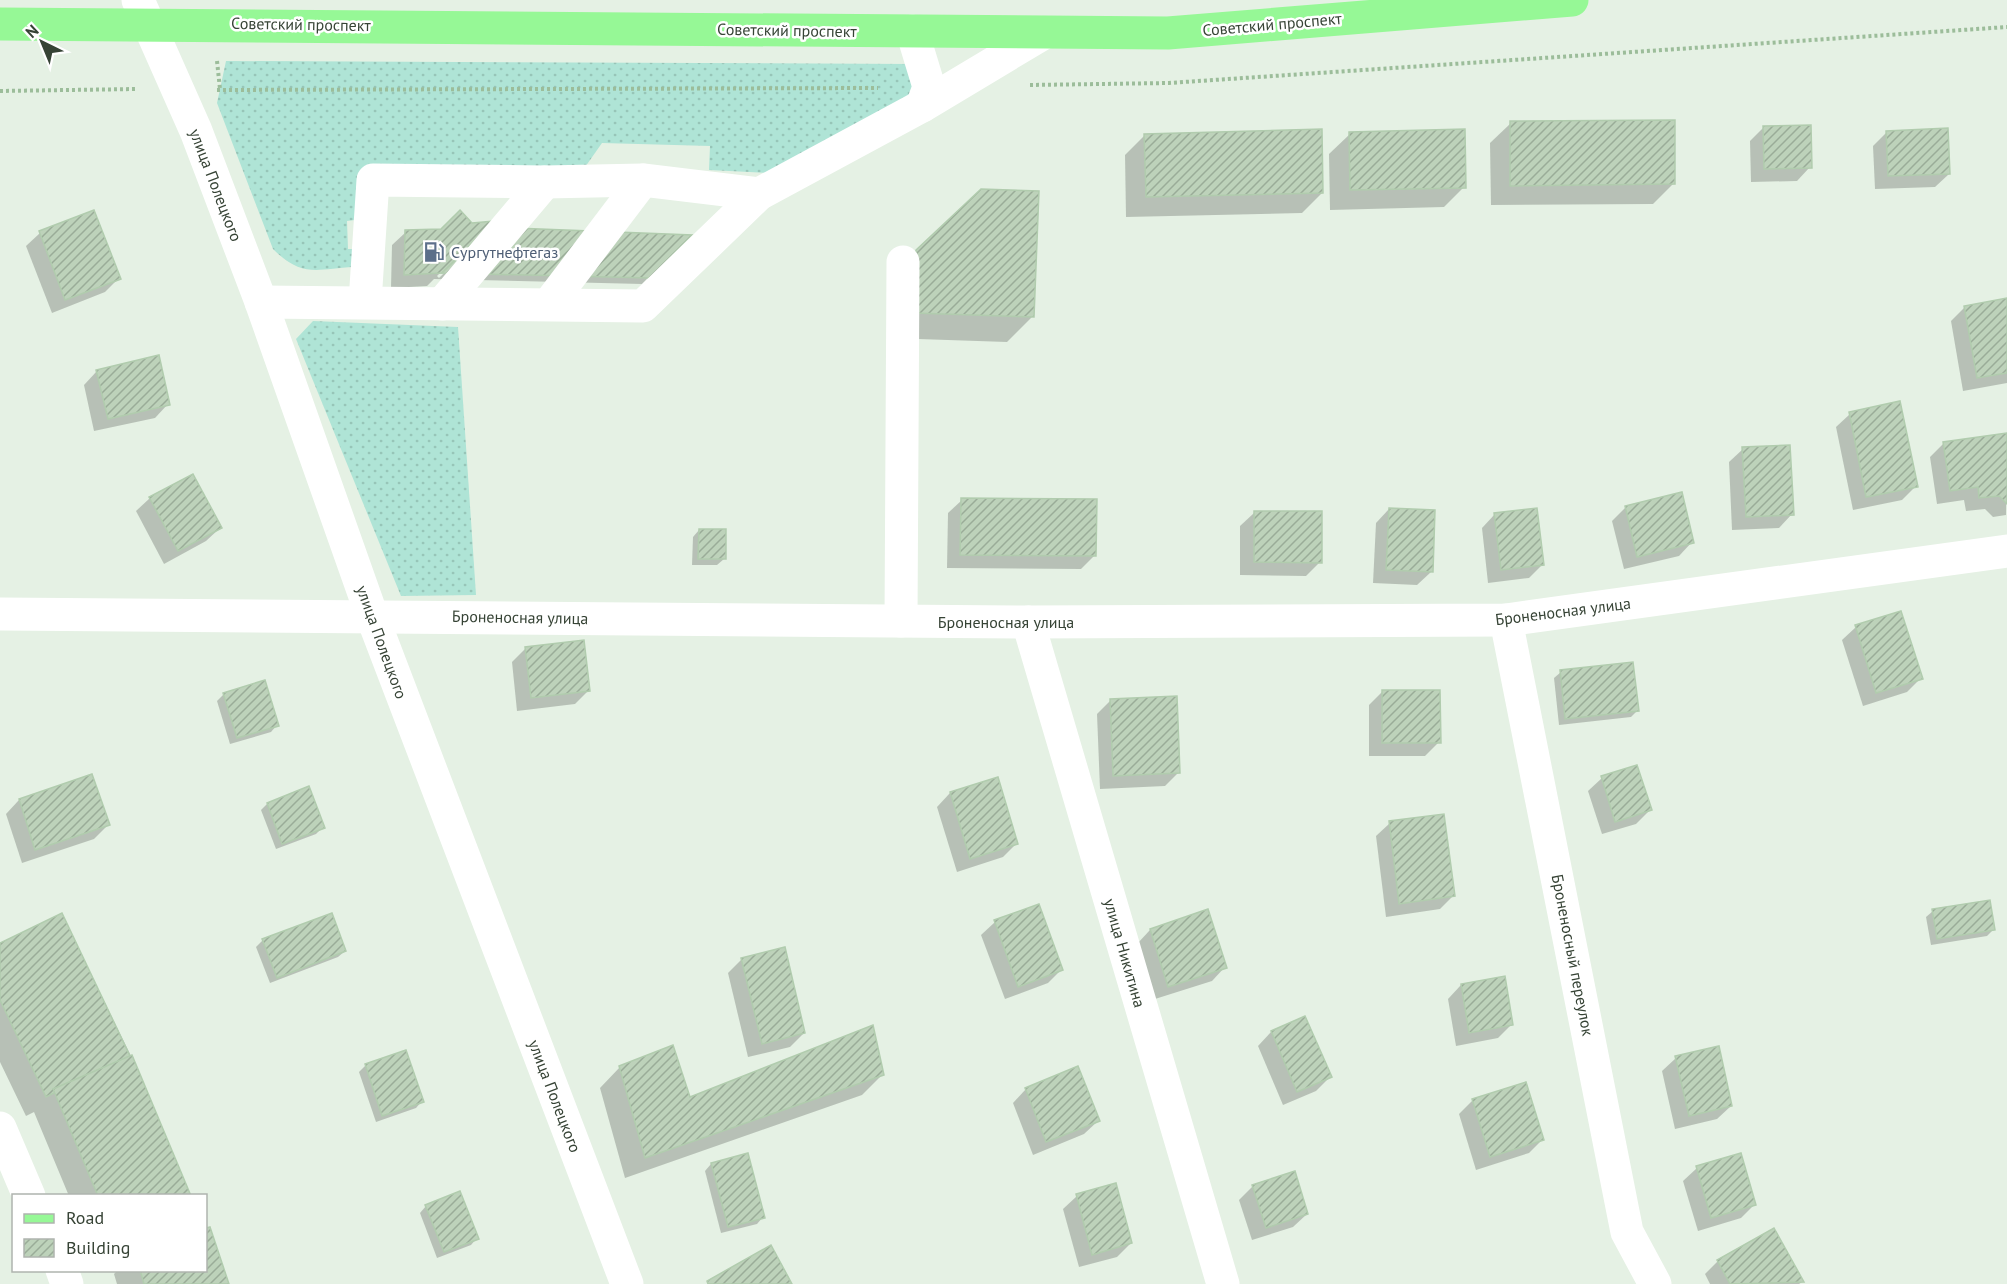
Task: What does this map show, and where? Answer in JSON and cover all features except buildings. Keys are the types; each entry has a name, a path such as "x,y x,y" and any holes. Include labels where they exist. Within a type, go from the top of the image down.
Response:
{"main road":[{"name":"Советский проспект","path":"0,24 143,12 1042,34 1168,33 1572,0"}],"street":[{"name":"улица Полецкого","path":"143,12 196,131 261,302 372,616 627,1284"},
{"path":"912,31 929,87 922,106"},
{"path":"261,302 643,306 759,194 922,106 1042,34"},
{"path":"365,302 373,180 546,182 643,180 759,194"},
{"path":"549,304 643,180"},
{"path":"442,303 546,182"},
{"path":"901,621 903,262"},
{"name":"Броненосная улица","path":"0,614 1028,622 1506,620 2007,551"},
{"name":"Броненосный переулок","path":"1506,620 1627,1232 1655,1284"},
{"name":"улица Никитина","path":"1028,622 1223,1284"},
{"path":"0,1128 28,1194"}],"shaded area":[{"path":"226,61 913,64 914,93 771,173 709,170 710,146 602,143 583,170 397,164 355,220 347,221 348,249 355,249 354,267 310,270 293,264 273,249 217,103"},
{"path":"313,321 458,327 476,595 401,596 296,339"}],"place":[{"name":"Сургутнефтегаз","path":"434,252"}]}
